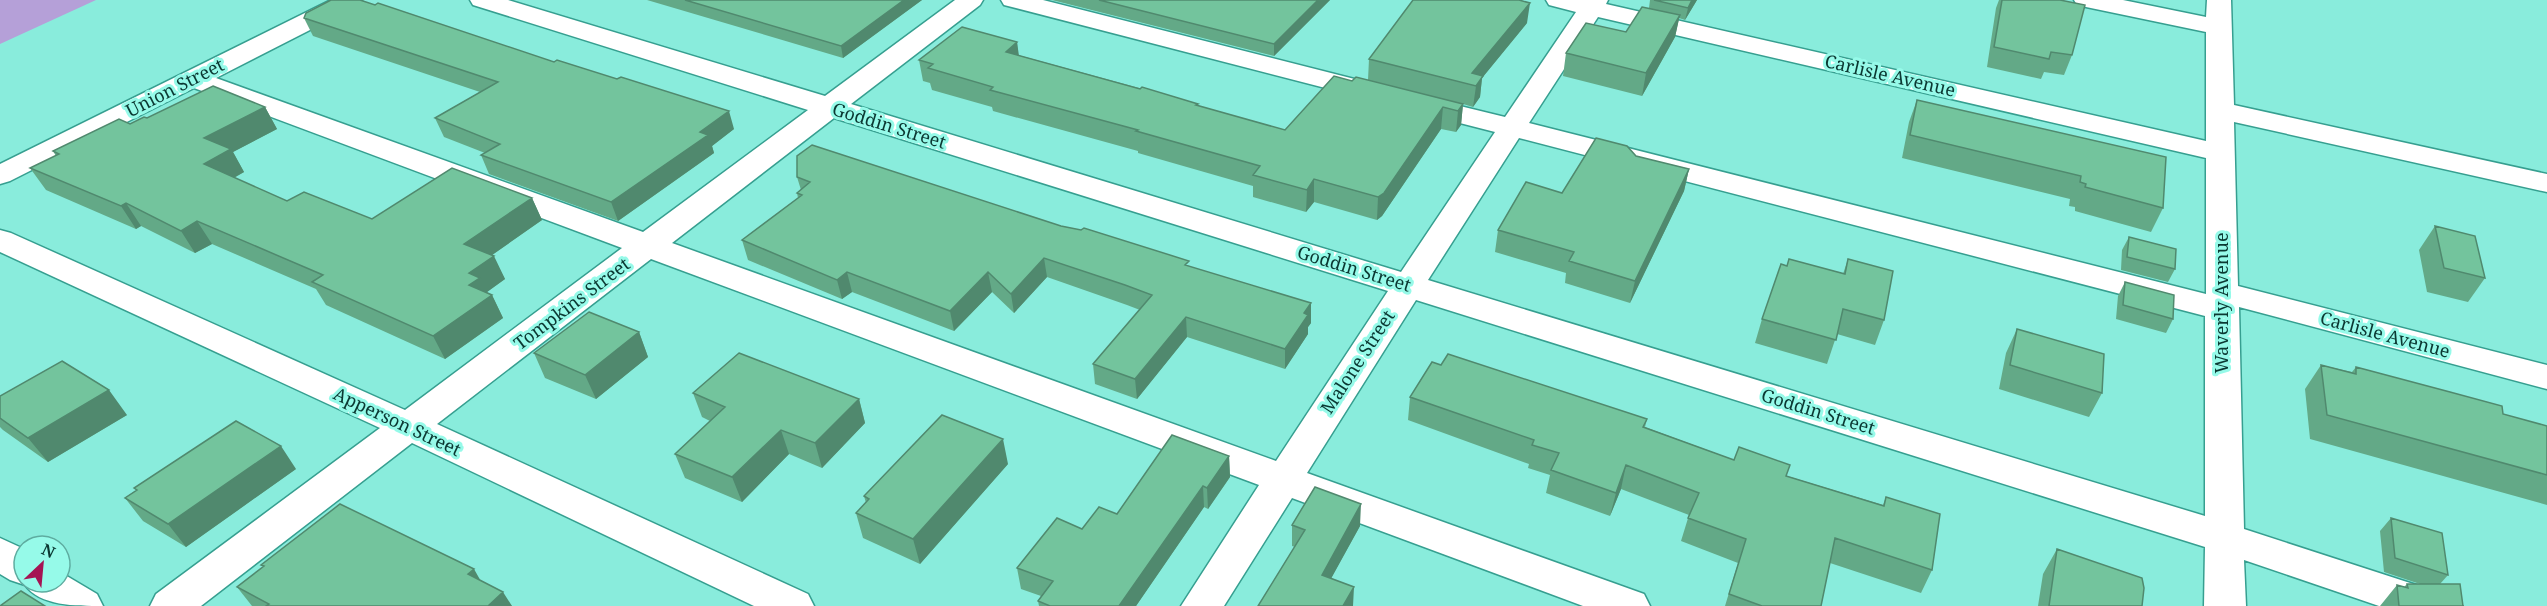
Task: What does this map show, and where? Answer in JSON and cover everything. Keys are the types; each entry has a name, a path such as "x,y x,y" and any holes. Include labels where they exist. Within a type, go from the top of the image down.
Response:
{"street":[{"name":"Union Street","path":"0,175 350,0"},
{"name":"Goddin Street","path":"482,0 2225,538 2429,606"},
{"name":"Tompkins Street","path":"171,606 971,0"},
{"name":"Carlisle Avenue","path":"1013,0 1513,128 2222,301 2547,377"},
{"name":"Carlisle Avenue","path":"1558,0 1594,4 2221,153"},
{"path":"2086,0 2220,14"},
{"name":"Malone Street","path":"1202,606 1594,4"},
{"name":"Waverly Avenue","path":"2220,14 2225,606"},
{"path":"194,79 1629,606"},
{"path":"2221,111 2547,183"},
{"name":"Apperson Street","path":"0,240 410,427 793,606"},
{"path":"63,594 82,606"}],"shaded area":[{"path":"0,0 96,0 0,44"}],"building":[{"path":"331,0 360,0 375,5 378,3 554,62 557,60 617,79 621,77 729,111 700,132 708,135 611,202 481,155 500,144 435,118 498,82 304,18 306,13"},
{"path":"685,0 904,0 841,46"},
{"path":"1099,0 1318,0 1274,44"},
{"path":"1413,0 1519,0 1530,3 1472,73 1483,76 1476,86 1369,59"},
{"path":"1654,0 1692,0 1688,8"},
{"path":"2002,0 2060,0 2085,5 2072,55 2051,52 2049,59 1994,47"},
{"path":"1642,7 1680,15 1646,73 1566,53 1586,23 1626,32"},
{"path":"962,27 1017,42 1006,52 1140,89 1142,87 1285,130 1334,76 1352,81 1356,77 1463,104 1458,111 1443,107 1384,193 1378,197 1314,179 1307,190 1253,175 1260,166 990,90 993,87 928,68 933,64 919,60"},
{"path":"213,86 265,107 204,138 231,149 204,164 287,201 304,192 372,219 452,168 532,198 464,244 494,256 469,273 480,278 469,285 492,295 433,336 312,282 323,275 197,221 181,231 126,203 121,206 30,168 59,154 53,151 119,119 130,124"},
{"path":"1917,100 2166,157 2163,208 2085,187 2086,184 2080,182 2081,176 1910,135"},
{"path":"1596,138 1627,146 1636,156 1689,169 1635,281 1569,261 1574,252 1498,230 1526,182 1562,193"},
{"path":"812,145 1061,226 1081,230 1084,228 1189,261 1185,265 1311,303 1304,313 1308,315 1285,349 1186,317 1135,379 1093,364 1152,295 1044,258 1011,294 988,272 950,311 847,272 837,280 742,240 802,195 797,193 810,182 797,177 797,156"},
{"path":"2435,226 2475,236 2485,278 2444,268"},
{"path":"2129,237 2176,249 2175,269 2127,257"},
{"path":"1789,259 1845,274 1848,259 1893,271 1884,320 1843,309 1836,340 1762,319 1781,264 1787,266"},
{"path":"2125,282 2174,295 2173,319 2123,305"},
{"path":"589,312 639,332 585,375 534,353"},
{"path":"2017,329 2104,354 2102,393 2010,365"},
{"path":"739,353 859,399 815,443 781,430 732,477 675,454 725,407 693,393"},
{"path":"1448,354 1647,419 1643,427 1734,460 1739,447 1790,465 1786,476 1884,506 1886,497 1940,514 1932,570 1835,538 1821,606 1762,606 1729,594 1746,539 1688,518 1699,493 1626,465 1616,493 1551,470 1559,453 1532,445 1534,440 1410,397 1432,362 1441,365"},
{"path":"62,361 109,390 28,438 0,418 0,396"},
{"path":"2321,365 2356,374 2356,367 2502,406 2503,414 2547,426 2547,475 2327,415"},
{"path":"942,415 1003,439 913,539 856,513 869,499 864,496"},
{"path":"236,421 281,446 168,524 125,498 137,490 134,488"},
{"path":"1172,435 1229,456 1207,488 1203,486 1119,606 1050,606 1038,601 1053,581 1017,568 1057,518 1082,529 1099,507 1117,514"},
{"path":"1315,487 1361,504 1322,575 1354,587 1343,606 1258,606 1305,530 1292,525"},
{"path":"340,504 474,569 468,574 503,592 488,606 266,606 269,604 237,587 264,566 261,565"},
{"path":"2391,518 2442,533 2448,575 2395,558"},
{"path":"2057,549 2142,578 2144,588 2142,606 2049,606"},
{"path":"2407,584 2460,584 2463,606 2399,606 2397,585 2408,588"},
{"path":"17,594 26,594 45,606 0,606"}]}
